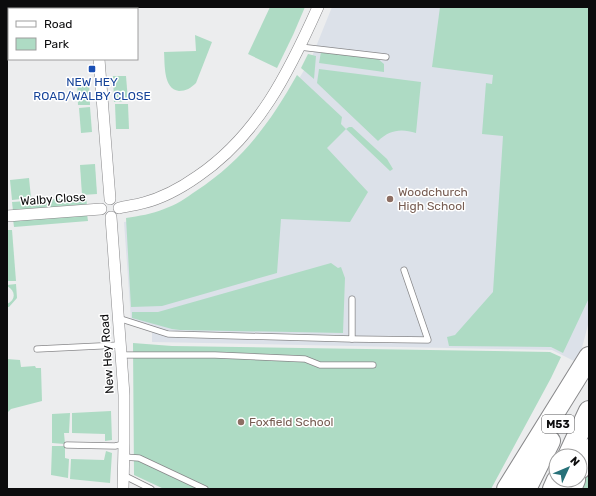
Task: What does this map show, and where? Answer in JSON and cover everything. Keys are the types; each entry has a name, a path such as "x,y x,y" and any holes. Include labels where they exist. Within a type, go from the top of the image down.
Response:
{"highway":[{"path":"507,489 589,358"},
{"name":"M53","path":"526,489 589,358"},
{"name":"M53","path":"572,448 589,411"}],"street":[{"path":"119,208 142,204 175,191 225,156 253,125 268,104 293,62 318,7"},
{"path":"99,60 110,199"},
{"path":"110,199 116,202 119,208 117,214 111,217 104,215 101,209 104,202 110,199"},
{"name":"Walby Close","path":"7,216 101,209"},
{"name":"New Hey Road","path":"111,217 124,395 124,457 122,489"}],"lane":[{"path":"300,47 386,57"},
{"path":"118,318 168,334 428,340 404,270"},
{"path":"352,299 352,339"},
{"path":"37,349 120,350 305,359 320,365 373,364"},
{"path":"67,445 115,446 124,444"},
{"path":"124,457 140,458 205,489"},
{"path":"123,475 151,489"}],"shaded area":[{"name":"Woodchurch High School","path":"332,7 589,7 589,321 578,363 552,350 152,342 152,326 131,320 124,222 161,216 233,167 274,119 311,59"}],"green space":[{"path":"270,7 305,7 277,68 248,54"},
{"path":"440,7 589,7 589,298 563,353 551,347 449,346 447,337 455,335 493,292 503,136 482,134 486,83 492,84 493,75 432,67"},
{"path":"195,35 212,42 196,83 188,89 179,91 170,86 167,81 164,52 196,51"},
{"path":"321,52 378,59 384,64 384,72 319,63"},
{"path":"308,54 316,56 314,79 301,68"},
{"path":"319,69 421,82 416,133 400,130 386,134 378,141 317,83"},
{"path":"297,75 342,117 341,124 346,129 327,148 368,192 350,222 281,219 277,273 162,306 131,307 126,218 150,214 185,199 228,167 266,125"},
{"path":"113,76 126,76 128,101 114,102"},
{"path":"89,79 90,105 78,105 77,80"},
{"path":"115,104 128,104 129,129 116,129"},
{"path":"90,107 92,132 81,133 79,108"},
{"path":"352,127 387,159 393,169 390,171 346,129"},
{"path":"95,164 97,194 82,195 80,165"},
{"path":"29,178 31,198 12,200 10,180"},
{"path":"86,197 87,205 13,211 12,202"},
{"path":"87,214 88,221 14,227 13,219"},
{"path":"7,230 12,230 16,281 7,281"},
{"path":"331,263 338,268 341,267 345,278 343,333 180,330 132,318 132,312 158,312"},
{"path":"16,284 17,298 9,307 7,307 7,304 12,300 14,295 12,290 7,285"},
{"path":"133,343 172,346 550,352 561,357 491,489 164,489 134,475"},
{"path":"7,359 20,360 21,367 35,366 36,368 41,368 42,401 11,409 7,413"},
{"path":"111,411 112,440 105,441 105,434 72,433 72,413"},
{"path":"70,413 69,433 64,433 65,444 52,443 52,414"},
{"path":"52,446 65,446 65,458 69,459 68,478 51,475"},
{"path":"106,451 112,453 110,483 70,479 71,459 104,460"},
{"path":"589,471 589,489 581,489 588,488"}],"place":[{"name":"NEW HEY ROAD/WALBY CLOSE","path":"92,69"},
{"name":"Woodchurch High School","path":"390,199"},
{"name":"Foxfield School","path":"241,422"}]}
